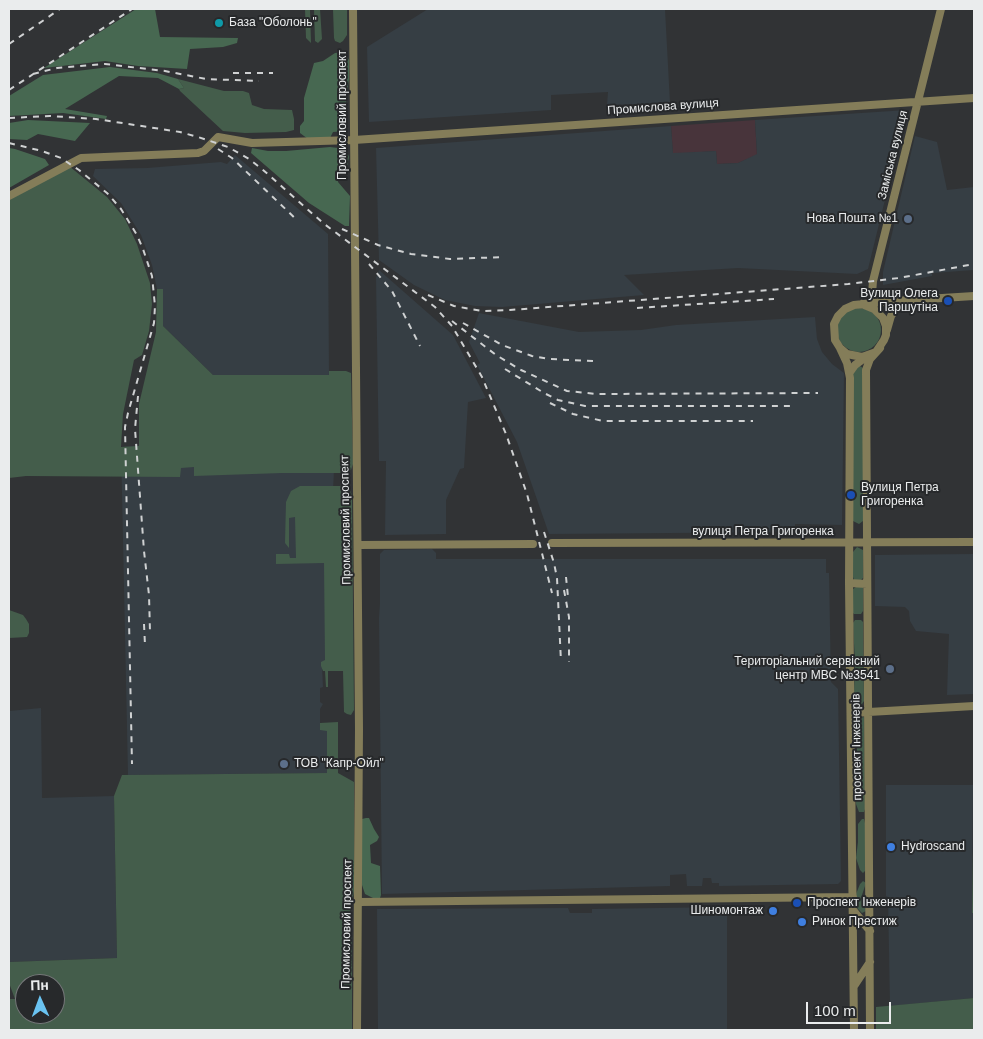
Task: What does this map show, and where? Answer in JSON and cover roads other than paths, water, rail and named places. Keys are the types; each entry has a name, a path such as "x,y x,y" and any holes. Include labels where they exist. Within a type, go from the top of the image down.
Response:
{"street":[{"name":"Промисловий проспект","path":"353,9 358,545 359,902 357,1030"},
{"name":"Заміська вулиця","path":"868,305 941,9"},
{"name":"Промислова вулиця","path":"222,137 252,143 354,140 974,98"},
{"path":"215,129 222,137"},
{"path":"9,196 81,158 198,153 204,151 215,139 222,137"},
{"path":"868,356 853,356 840,348 834,334 834,324 838,316 845,309 915,299 974,296"},
{"path":"850,372 855,365 880,348 891,316 895,310 906,302 915,299"},
{"path":"868,305 883,318 886,326 886,335"},
{"name":"проспект Інженерів","path":"840,348 850,372 849,584 852,713 854,1030"},
{"name":"проспект Інженерів","path":"870,1030 866,370 870,359 880,348"},
{"name":"вулиця Петра Григоренка","path":"552,543 974,542"},
{"path":"358,545 533,544"},
{"path":"849,584 867,584"},
{"path":"850,616 867,616"},
{"path":"852,713 974,706"},
{"path":"359,902 853,897"},
{"path":"853,910 870,930"},
{"path":"854,988 870,960"}],"railway":[{"path":"9,44 60,9"},
{"path":"9,90 132,9"},
{"path":"33,74 57,68 105,64 165,71 206,79 259,81"},
{"path":"233,73 273,73"},
{"path":"9,118 50,116 96,119 180,132 228,147 262,169 323,223 435,307 452,326 482,377 506,434 527,494 552,593"},
{"path":"9,143 61,158 107,193 121,209 137,235 152,276 155,306 154,323 125,427 132,764"},
{"path":"218,149 232,158 298,221"},
{"path":"342,229 378,245 411,254 450,259 505,257"},
{"path":"369,264 392,291 420,346"},
{"path":"428,295 454,306 483,311 510,310 848,284 899,278 974,264"},
{"path":"637,308 774,299"},
{"path":"452,321 496,355 521,370 567,391 597,394 818,393"},
{"path":"463,323 502,345 532,356 549,359 593,361"},
{"path":"505,369 558,400 585,406 790,406"},
{"path":"138,396 135,429 149,595 150,632"},
{"path":"550,403 573,414 603,421 753,421"},
{"path":"544,532 557,578 561,662"},
{"path":"566,577 568,597"},
{"path":"564,590 569,617 569,662"},
{"path":"144,624 145,645"}],"place":[{"name":"База \"Оболонь\"","path":"219,23"},
{"name":"Нова Пошта №1","path":"908,219"},
{"name":"Вулиця Олега Паршутіна","path":"948,301"},
{"name":"Вулиця Петра Григоренка","path":"851,495"},
{"name":"Територіальний сервісний центр МВС №3541","path":"890,669"},
{"name":"ТОВ \"Капр-Ойл\"","path":"284,764"},
{"name":"Hydroscand","path":"891,847"},
{"name":"Проспект Інженерів","path":"797,903"},
{"name":"Шиномонтаж","path":"773,911"},
{"name":"Ринок Престиж","path":"802,922"}]}
